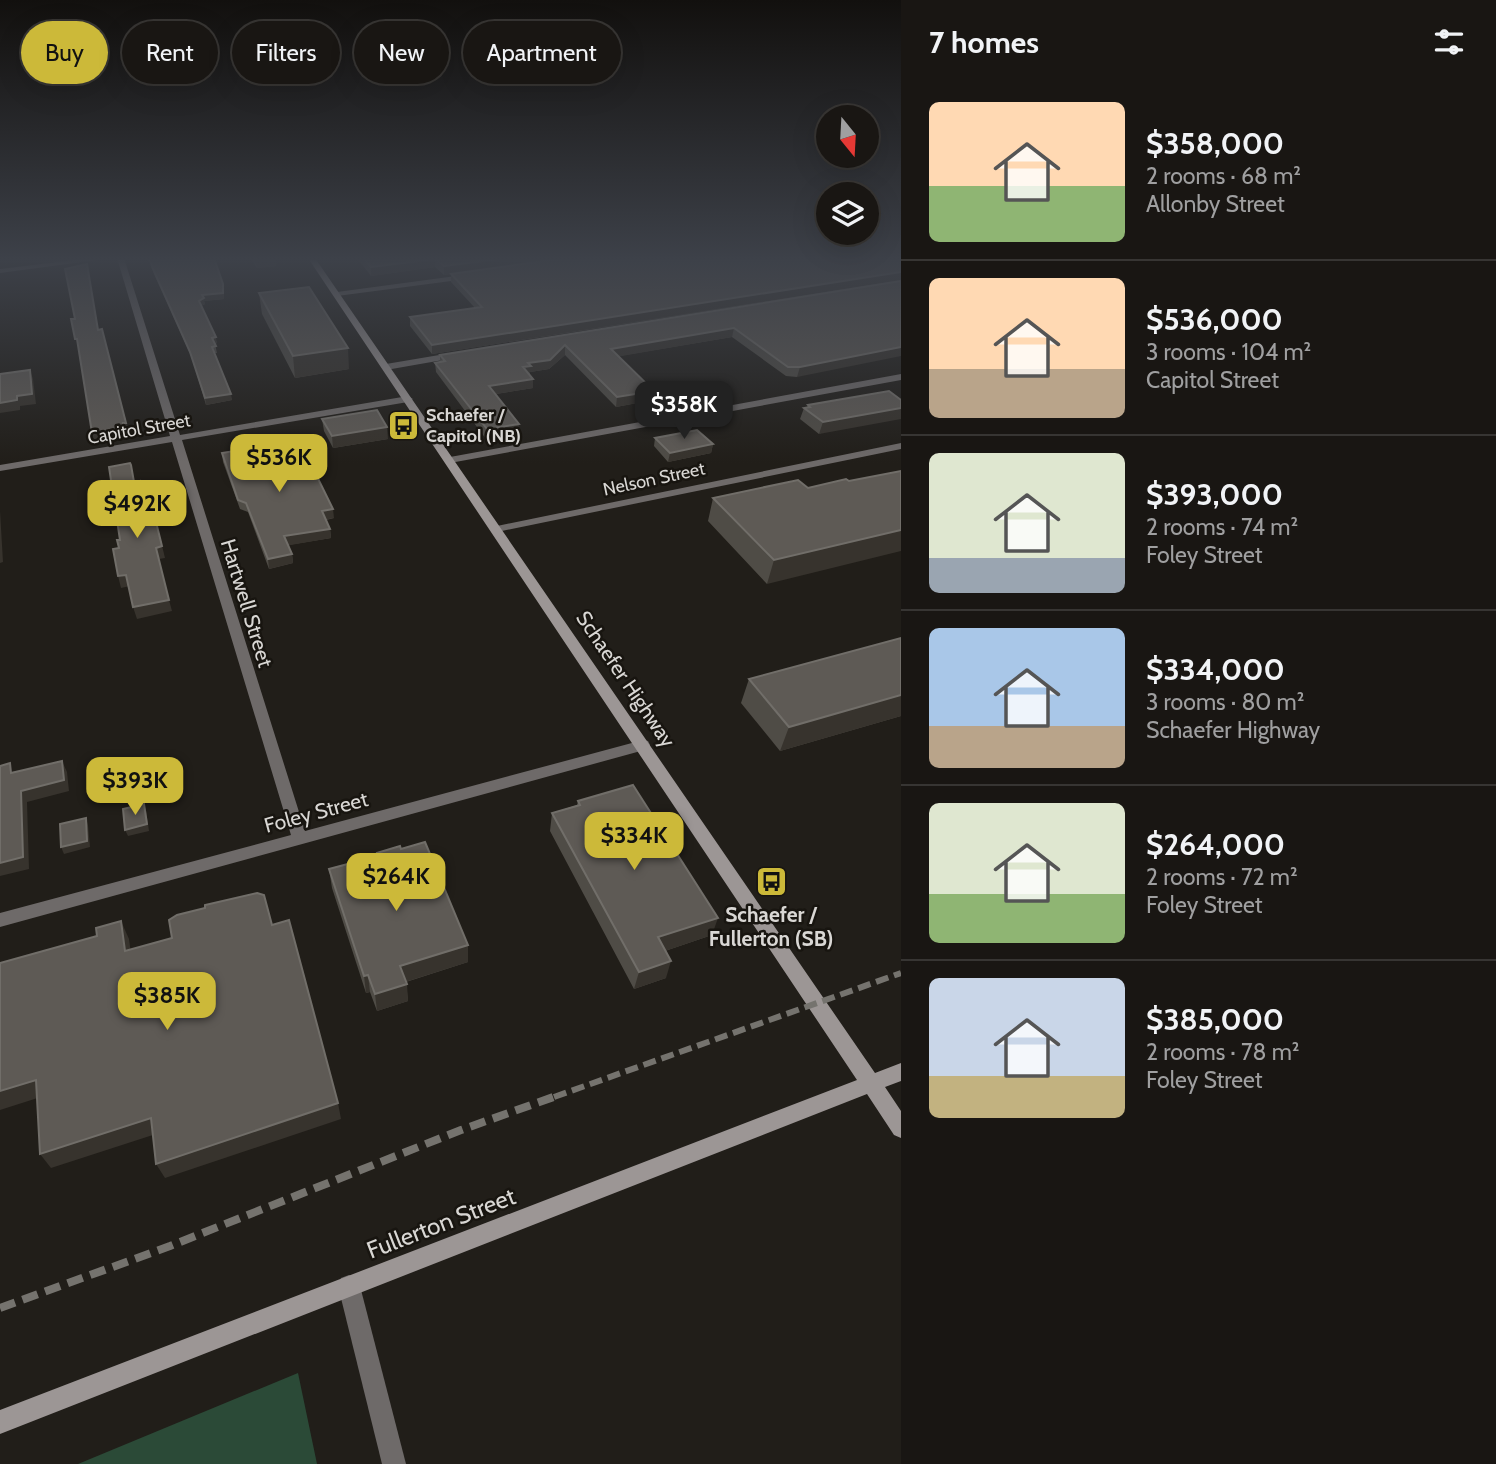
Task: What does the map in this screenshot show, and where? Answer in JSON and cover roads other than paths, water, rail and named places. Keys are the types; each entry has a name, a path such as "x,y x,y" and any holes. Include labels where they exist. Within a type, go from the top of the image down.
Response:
{"street":[{"name":"Hartwell Street","path":"141,326 300,838"},
{"name":"Schaefer Highway","path":"359,326 901,1128"},
{"path":"386,366 465,354"},
{"path":"450,460 901,376"},
{"name":"Capitol Street","path":"0,468 408,399"},
{"name":"Nelson Street","path":"496,529 901,446"},
{"name":"Foley Street","path":"0,920 643,745"},
{"name":"Fullerton Street","path":"0,1422 901,1072"},
{"path":"349,1286 394,1464"}],"railway":[{"path":"554,1097 901,973"},
{"path":"0,1308 170,1246 461,1130 559,1095"}],"place":[{"name":"Schaefer / Capitol (NB)","path":"403,425"},
{"name":"Schaefer / Fullerton (SB)","path":"771,882"}]}
